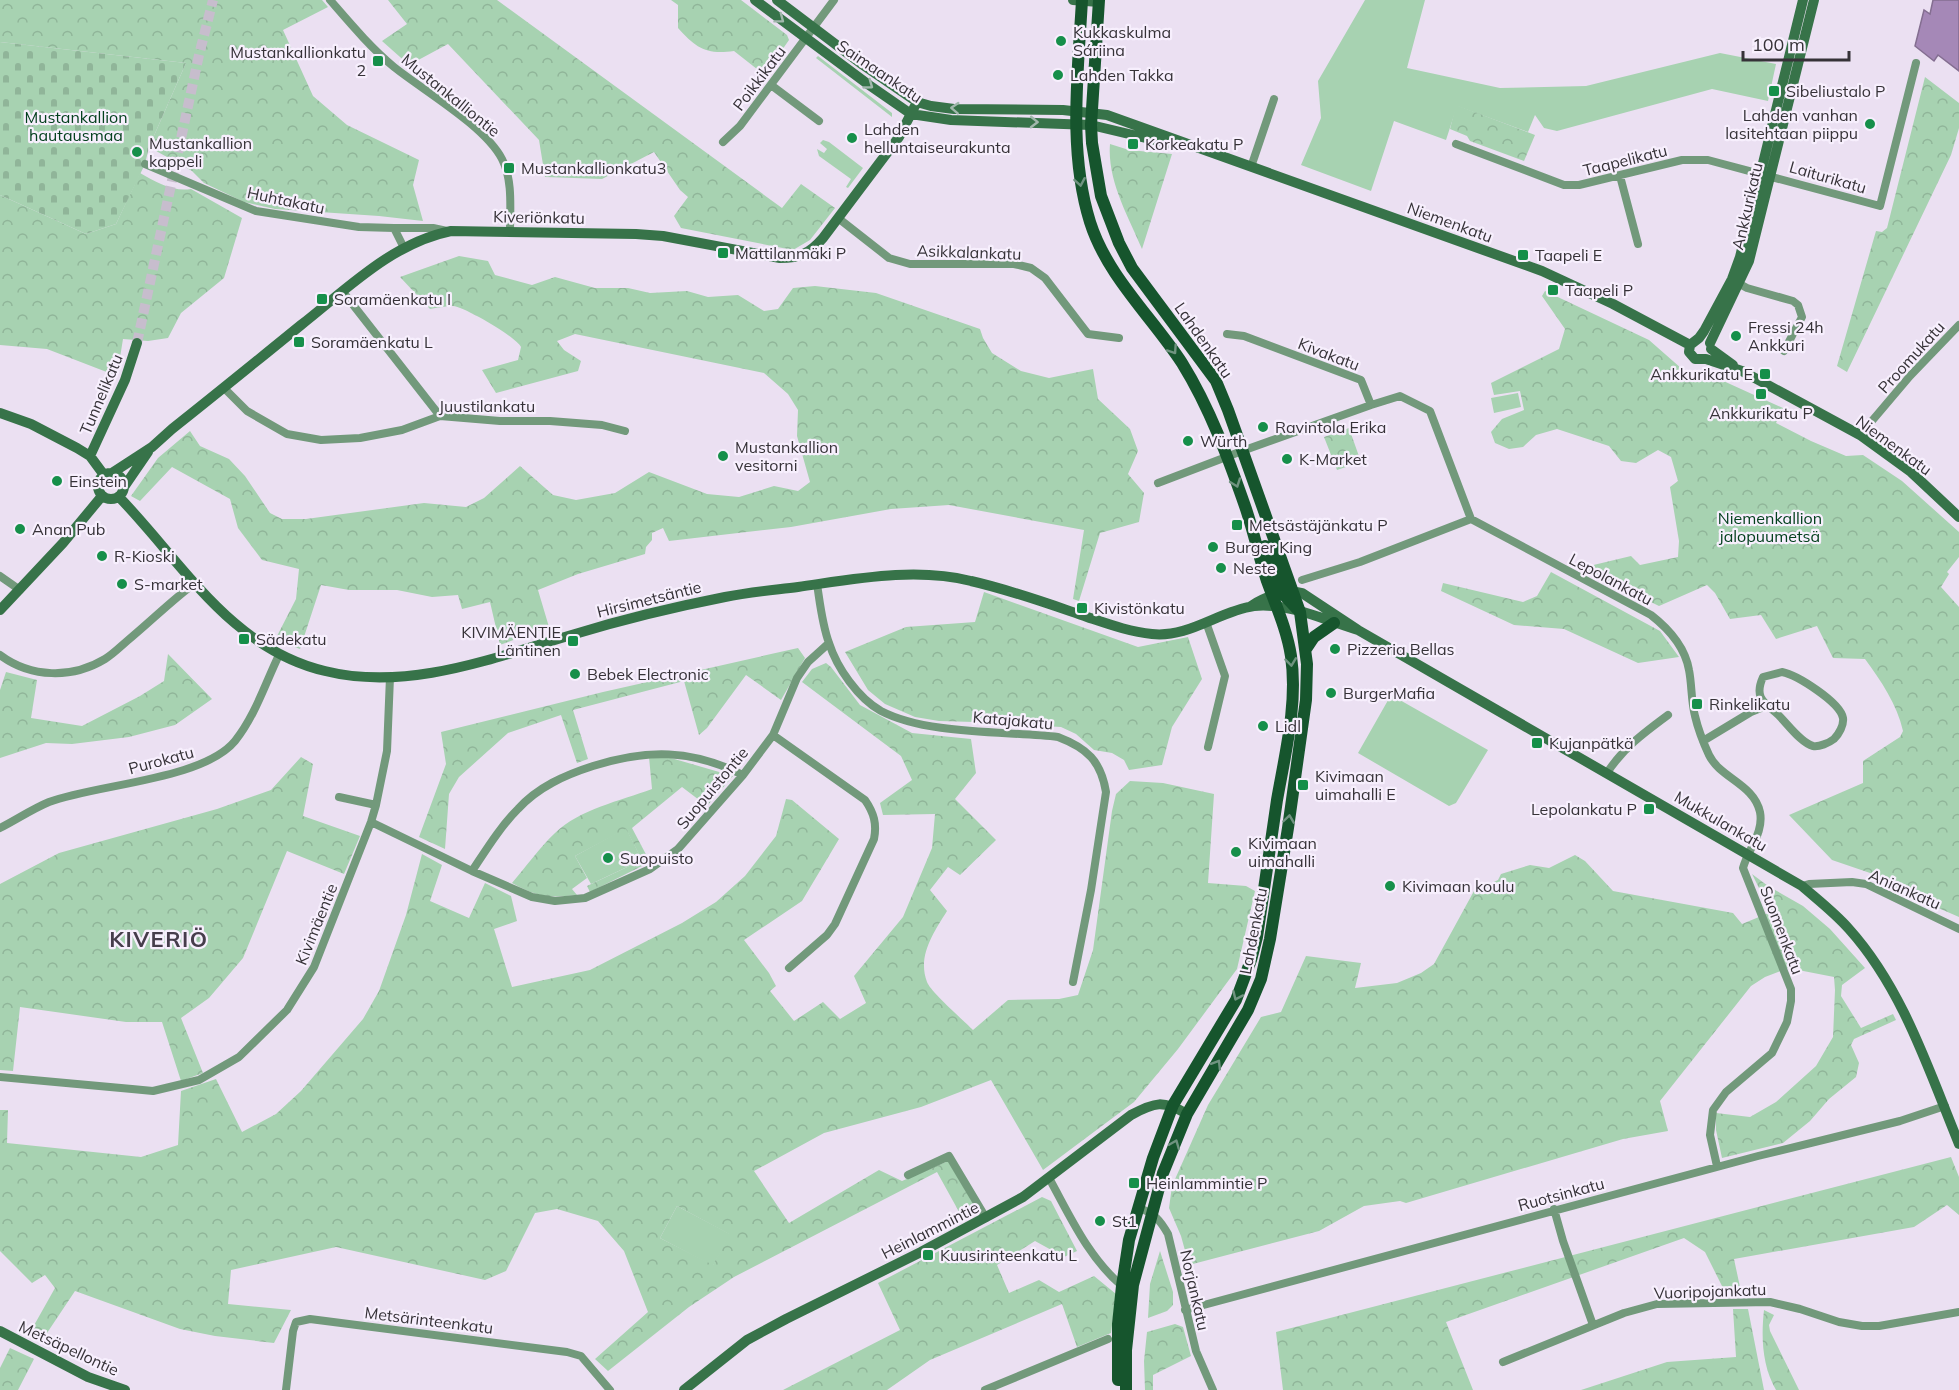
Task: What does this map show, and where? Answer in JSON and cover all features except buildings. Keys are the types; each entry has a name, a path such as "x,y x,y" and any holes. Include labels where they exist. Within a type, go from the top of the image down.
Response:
{"main road":[{"name":"Lahdenkatu","path":"1079,1 1077,124 1078,171 1083,198 1101,250 1183,365 1202,398 1246,510 1264,544 1281,597"},
{"name":"Lahdenkatu","path":"1099,1 1091,125 1093,153 1101,196 1119,243 1132,268 1216,381 1242,451 1281,597 1291,656 1293,694 1257,938 1248,968 1236,1000 1173,1105 1153,1158 1129,1240 1118,1324 1126,1390"},
{"path":"1281,597 1300,612"},
{"name":"Lahdenkatu","path":"1118,1390 1122,1351 1134,1285 1163,1173 1186,1114 1248,1010 1261,979 1277,895 1306,700 1306,649 1300,612"},
{"path":"1306,649 1314,637 1334,623"}],"street":[{"name":"Mustankalliontie","path":"330,0 367,42 393,66 482,133 495,147 508,174 510,232"},
{"name":"Saimaankatu","path":"755,0 911,114 951,120 1077,124"},
{"name":"Saimaankatu","path":"777,0 863,65 917,102 954,109 1092,112"},
{"name":"Poikkikatu","path":"723,142 740,126 834,0"},
{"name":"Ankkurikatu","path":"1694,342 1749,261 1765,174 1803,0"},
{"name":"Ankkurikatu","path":"1765,174 1814,0"},
{"path":"1079,1 1099,1"},
{"name":"Laiturikatu","path":"1765,174 1880,206 1916,63"},
{"path":"771,86 819,121"},
{"path":"1251,167 1274,99"},
{"name":"Kiveriönkatu","path":"108,474 152,447 343,292 404,248 419,241 451,231 636,234 663,236 780,258 803,255 813,249 899,137 917,102"},
{"name":"Niemenkatu","path":"1092,112 1107,115 1192,145 1542,272 1694,342"},
{"name":"Niemenkatu","path":"1077,124 1091,125 1182,147 1192,145"},
{"name":"Taapelikatu","path":"1456,144 1564,185 1579,185 1682,160 1695,159 1765,174"},
{"name":"Huhtakatu","path":"145,164 256,211 359,227 433,228 451,231"},
{"path":"1620,176 1638,244"},
{"name":"Asikkalankatu","path":"838,218 889,258 899,262 910,264 1014,264 1031,268 1045,278 1088,333 1119,338"},
{"path":"394,228 404,248"},
{"name":"Ankkurikatu","path":"1709,351 1736,281"},
{"path":"1736,281 1793,301 1798,305 1802,317 1784,351"},
{"path":"343,292 440,416"},
{"name":"Proomukatu","path":"1860,435 1910,376 1959,325"},
{"name":"Kivakatu","path":"1227,334 1244,336 1360,380 1371,405"},
{"path":"1706,340 1709,351 1698,361 1689,352 1694,342 1706,340"},
{"name":"Tunnelikatu","path":"90,456 125,380 137,343"},
{"name":"Niemenkatu","path":"1709,351 1860,435 1911,472 1958,514"},
{"name":"Juustilankatu","path":"224,388 247,411 287,434 321,440 360,438 402,430 440,416 602,425 625,431"},
{"path":"1158,483 1400,396 1430,411 1471,519 1360,562 1302,580"},
{"path":"0,413 31,424 90,456 108,474 120,477 121,492 110,499 102,496 98,485 108,474"},
{"name":"Kiveriönkatu","path":"121,492 152,447"},
{"name":"Hirsimetsäntie","path":"121,492 195,584 236,626 279,655 325,671 370,678 426,674 586,630 727,596 892,575 928,575 969,580 1108,624 1153,634 1174,633 1281,597"},
{"path":"0,610 102,496"},
{"name":"Lepolankatu","path":"1471,519 1652,615 1665,626 1676,640 1689,667 1695,715 1712,761 1747,790 1759,808 1761,816 1759,832 1748,854"},
{"path":"0,576 20,590"},
{"path":"0,655 26,670 36,672 65,673 86,668 105,659 195,584"},
{"name":"Katajakatu","path":"817,584 828,643 837,663 864,698 883,712 910,722 937,727 1058,737 1090,755 1098,765 1106,792 1091,890 1073,982"},
{"name":"Mukkulankatu","path":"1281,597 1302,593 1358,630 1802,886 1849,929 1882,972 1896,997 1945,1106 1959,1144"},
{"name":"Mukkulankatu","path":"1300,612 1358,630"},
{"path":"1206,622 1225,676 1208,747"},
{"name":"Suopuistontie","path":"371,822 532,897 555,902 585,898 651,869 678,849 743,775 773,735 797,678 808,662 828,643"},
{"name":"Purokatu","path":"0,828 48,802 186,770 210,760 233,743 249,720 279,655"},
{"path":"1782,672 1794,675 1829,700 1843,716 1843,723 1834,739 1826,744 1813,746 1805,742 1766,706 1759,695 1759,686 1763,677 1782,672"},
{"name":"Kivimäentie","path":"0,1077 153,1090 198,1080 238,1057 287,1010 315,967 371,822 387,751 390,677"},
{"path":"1703,741 1751,712 1766,706"},
{"path":"1607,773 1617,757 1636,739 1668,715"},
{"path":"773,735 865,800 873,812 876,827 874,839 835,924 827,935 789,968"},
{"path":"472,871 519,808 558,779 585,769 615,759 643,754 668,754 724,765 743,775"},
{"path":"339,797 375,805"},
{"name":"Suomenkatu","path":"1717,1166 1710,1135 1713,1110 1726,1092 1772,1053 1787,1022 1791,1001 1791,989 1743,868 1748,854"},
{"name":"Aniankatu","path":"1802,886 1845,882 1866,884 1959,929"},
{"name":"Heinlammintie","path":"684,1390 747,1340 1023,1197 1131,1115 1155,1104 1173,1105"},
{"path":"1173,1105 1186,1114"},
{"name":"Ruotsinkatu","path":"1185,1310 1554,1209 1900,1121 1945,1106"},
{"path":"908,1175 949,1156 986,1218"},
{"path":"1049,1178 1089,1251 1109,1275 1122,1286"},
{"path":"1139,1208 1152,1212"},
{"path":"1554,1209 1593,1325"},
{"name":"Norjankatu","path":"1152,1212 1168,1234 1196,1351 1213,1390"},
{"name":"Vuoripojankatu","path":"1503,1362 1593,1325 1657,1304 1770,1302 1839,1322 1862,1326 1887,1325 1959,1312"},
{"name":"Metsärinteenkatu","path":"286,1390 296,1322 310,1319 567,1352 581,1356 610,1390"},
{"name":"Metsäpellontie","path":"0,1331 88,1377 125,1390"},
{"path":"985,1390 1108,1339"}],"green space":[{"path":"0,0 322,0 328,7 283,30 313,96 347,125 419,160 413,185 423,221 275,209 244,202 204,183 192,171 149,147 186,63 0,42"},
{"path":"388,0 497,0 782,208 801,184 835,208 810,240 793,250 681,228 674,216 688,197 680,190 654,152 602,179 545,177 539,140 448,44 409,65 382,41 407,24"},
{"path":"671,0 741,0 787,35 789,40 766,73 762,73 734,51 709,51 690,41 678,28 678,5"},
{"path":"1365,0 1425,0 1407,68 1500,88 1586,86 1720,53 1776,64 1768,101 1712,89 1557,131 1544,128 1535,115 1528,132 1457,106 1446,140 1394,121 1371,191 1301,165 1321,118 1318,81"},
{"name":"Mustankallion hautausmaa","path":"0,42 186,63 149,147 145,164 116,224 86,234 0,195"},
{"path":"818,56 892,113 892,117 816,58"},
{"path":"1925,77 1959,103 1959,128 1951,155 1847,372 1837,366 1876,231 1882,232 1887,228"},
{"path":"1456,105 1535,135 1524,161 1470,141 1467,136 1450,129"},
{"path":"823,140 829,142 863,168 848,188 846,187 851,179 819,156 817,149 824,153 827,149 820,143"},
{"path":"1110,144 1129,150 1172,154 1142,249 1115,184"},
{"path":"140,173 171,188 191,189 242,218 224,278 181,313 168,338 148,341 123,339 117,376 47,349 0,345 0,195 86,234 116,224"},
{"path":"459,256 488,261 495,275 532,285 555,277 595,288 628,288 650,293 687,291 708,297 738,295 764,311 778,309 793,288 815,286 876,293 980,329 992,353 1021,371 1049,378 1093,369 1098,399 1130,429 1138,451 1128,474 1144,493 1139,522 1100,533 1079,601 1073,599 1084,530 949,505 891,509 791,527 669,541 663,528 652,533 652,540 646,547 645,554 578,574 538,590 549,627 500,645 490,602 462,609 458,595 432,597 397,590 349,590 321,585 300,649 275,640 296,599 299,569 262,560 238,528 230,499 172,467 140,501 131,496 158,458 190,431 200,446 229,459 245,476 270,513 282,519 306,519 424,503 466,507 484,498 520,466 553,495 576,500 615,493 649,472 707,494 739,497 774,486 798,491 810,482 797,436 798,410 788,394 764,373 575,334 557,341 564,350 581,361 578,371 496,393 482,370 518,360 521,347 517,342 478,317 459,308 450,306 430,309 400,277"},
{"name":"Niemenkallion jalopuumetsä","path":"1545,291 1649,340 1690,376 1719,379 1783,408 1776,423 1846,456 1863,455 1902,481 1959,532 1959,557 1947,572 1949,574 1941,587 1959,607 1959,917 1881,883 1873,874 1832,860 1789,815 1863,783 1863,761 1900,737 1903,731 1893,702 1865,659 1833,658 1817,626 1776,639 1761,615 1730,619 1715,593 1707,585 1659,606 1581,568 1631,556 1640,565 1678,557 1679,541 1670,487 1678,481 1671,457 1658,450 1636,463 1621,461 1609,446 1557,429 1536,435 1523,447 1509,449 1495,443 1491,432 1502,419 1524,410 1520,391 1494,395 1491,383 1559,349 1565,329 1542,296"},
{"path":"1518,393 1521,407 1494,413 1491,398"},
{"path":"1349,428 1361,462 1337,470 1324,437"},
{"path":"1551,572 1660,631 1679,657 1638,663 1564,629 1514,625 1441,591 1443,583 1523,602 1537,596"},
{"path":"984,592 1138,647 1188,637 1202,679 1172,727 1162,765 1129,770 1124,760 1112,753 1094,750 1076,734 1061,727 1027,725 1003,718 974,722 939,721 915,717 885,704 868,690 845,652 906,627 975,622"},
{"path":"798,648 805,658 781,700 746,675 707,728 699,735 684,681 573,710 588,759 577,763 561,715 508,733 459,777 449,794 445,849 419,837 446,764 441,732 603,692"},
{"path":"168,654 212,699 175,725 129,737 72,744 46,743 0,758 0,690 6,672 37,680 31,718 82,726 164,681"},
{"path":"826,663 860,705 912,733 971,739 976,773 955,799 996,840 960,875 948,867 930,890 947,911 928,945 924,972 929,986 973,1030 1008,1000 1059,999 1078,995 1093,950 1116,794 1130,781 1163,783 1214,794 1208,883 1246,886 1255,891 1237,969 1178,1049 1134,1102 1043,1170 991,1080 921,1107 824,1133 754,1171 789,1223 879,1170 902,1181 948,1161 978,1211 963,1219 937,1172 734,1277 689,1307 608,1371 595,1359 648,1312 624,1251 598,1221 557,1209 535,1213 506,1271 485,1280 336,1247 231,1270 228,1304 291,1310 274,1343 180,1329 75,1291 41,1342 28,1336 55,1288 45,1275 32,1283 0,1251 0,1110 8,1110 7,1143 141,1157 178,1145 181,1091 216,1079 242,1132 276,1114 301,1091 363,1019 379,991 406,915 422,854 442,865 430,901 469,918 485,883 511,896 517,921 494,929 512,987 590,970 682,923 716,902 745,876 776,836 786,799 792,800 839,839 802,901 744,940 776,986 770,991 794,1021 823,1002 840,1019 866,1003 854,976 903,917 932,848 935,814 883,815 880,803 912,780 901,756 802,682 812,669","holes":["677,1206 729,1234 713,1265 660,1238"]},
{"path":"1391,695 1488,750 1456,803 1449,806 1358,753"},
{"path":"301,757 313,764 303,816 360,836 344,874 287,851 243,958 209,998 181,1018 203,1073 181,1081 162,1022 126,1022 20,1007 13,1071 0,1070 0,884 59,853 217,809 271,790"},
{"path":"649,757 671,758 733,776 707,806 682,787 632,828 650,862 590,892 587,886 642,860 626,829 575,856 587,878 572,889 577,895 543,895 512,883 544,845 565,825 588,812 652,789"},
{"name":"Suopuisto","path":"626,828 642,860 591,884 575,856"},
{"path":"1575,855 1585,861 1613,891 1733,913 1742,924 1771,912 1752,874 1803,906 1830,929 1865,968 1842,985 1841,996 1861,1028 1893,1014 1896,1020 1854,1039 1851,1045 1859,1063 1856,1077 1783,1143 1722,1158 1716,1130 1716,1113 1750,1117 1776,1102 1816,1066 1833,1037 1834,977 1788,968 1765,977 1751,986 1660,1101 1668,1131 1623,1139 1406,1203 1400,1201 1364,1206 1319,1231 1189,1265 1181,1236 1169,1208 1172,1186 1208,1105 1261,1017 1281,1012 1306,956 1361,963 1355,988 1397,983 1421,973 1434,964 1474,891 1498,880 1501,874 1530,865 1549,868"},
{"path":"1951,1157 1959,1177 1959,1215 1947,1205 1914,1227 1734,1259 1740,1287 1748,1296 1726,1294 1705,1252 1684,1238 1446,1322 1473,1390 1283,1390 1276,1332"},
{"path":"1042,1197 1051,1201 1077,1251 1064,1257 1035,1241 997,1265 1009,1293 1039,1280 1059,1292 1094,1276 1116,1294 1111,1333 1077,1347 1062,1304 930,1360 887,1390 783,1390 900,1330 878,1283"},
{"path":"677,1206 730,1234 713,1266 660,1238"},
{"path":"1160,1251 1173,1292 1173,1305 1167,1311 1148,1318 1150,1284"},
{"path":"1733,1309 1748,1309 1764,1390 1581,1390 1667,1362 1736,1357"},
{"path":"1764,1310 1774,1315 1769,1325 1770,1331 1799,1390 1776,1390 1771,1381 1764,1351"},
{"path":"1175,1324 1183,1327 1191,1356 1153,1375 1153,1390 1145,1390 1144,1361 1147,1332"},
{"path":"10,1348 34,1359 18,1390 0,1390 0,1368"}],"shaded area":[{"path":"1933,0 1959,0 1959,71 1938,55 1934,61 1915,46 1924,10 1930,14"}],"tunnel":[{"path":"137,343 213,0"}],"place":[{"name":"Kukkaskulma Sáriina","path":"1061,41"},
{"name":"Mustankallionkatu 2","path":"378,61"},
{"name":"Lahden Takka","path":"1058,75"},
{"name":"Sibeliustalo P","path":"1774,91"},
{"name":"Lahden vanhan lasitehtaan piippu","path":"1870,124"},
{"name":"Lahden helluntaiseurakunta","path":"852,138"},
{"name":"Korkeakatu P","path":"1133,144"},
{"name":"Mustankallion kappeli","path":"137,152"},
{"name":"Mustankallionkatu3","path":"509,168"},
{"name":"Mattilanmäki P","path":"723,253"},
{"name":"Taapeli E","path":"1523,255"},
{"name":"Taapeli P","path":"1553,290"},
{"name":"Soramäenkatu I","path":"322,299"},
{"name":"Fressi 24h Ankkuri","path":"1736,336"},
{"name":"Soramäenkatu L","path":"299,342"},
{"name":"Ankkurikatu E","path":"1765,374"},
{"name":"Ankkurikatu P","path":"1761,394"},
{"name":"Ravintola Erika","path":"1263,427"},
{"name":"Würth","path":"1188,441"},
{"name":"Mustankallion vesitorni","path":"723,456"},
{"name":"K-Market","path":"1287,459"},
{"name":"Einstein","path":"57,481"},
{"name":"Metsästäjänkatu P","path":"1237,525"},
{"name":"Anan Pub","path":"20,529"},
{"name":"Burger King","path":"1213,547"},
{"name":"R-Kioski","path":"102,556"},
{"name":"Neste","path":"1221,568"},
{"name":"S-market","path":"122,584"},
{"name":"Kivistönkatu","path":"1082,608"},
{"name":"Sädekatu","path":"244,639"},
{"name":"KIVIMÄENTIE Läntinen","path":"573,641"},
{"name":"Pizzeria Bellas","path":"1335,649"},
{"name":"Bebek Electronic","path":"575,674"},
{"name":"BurgerMafia","path":"1331,693"},
{"name":"Rinkelikatu","path":"1697,704"},
{"name":"Lidl","path":"1263,726"},
{"name":"Kujanpätkä","path":"1537,743"},
{"name":"Kivimaan uimahalli E","path":"1303,785"},
{"name":"Lepolankatu P","path":"1649,809"},
{"name":"Kivimaan uimahalli","path":"1236,852"},
{"name":"Suopuisto","path":"608,858"},
{"name":"Kivimaan koulu","path":"1390,886"},
{"name":"Heinlammintie P","path":"1134,1183"},
{"name":"St1","path":"1100,1221"},
{"name":"Kuusirinteenkatu L","path":"928,1255"}],"district":[{"name":"KIVERIÖ","path":"159,939"}]}
